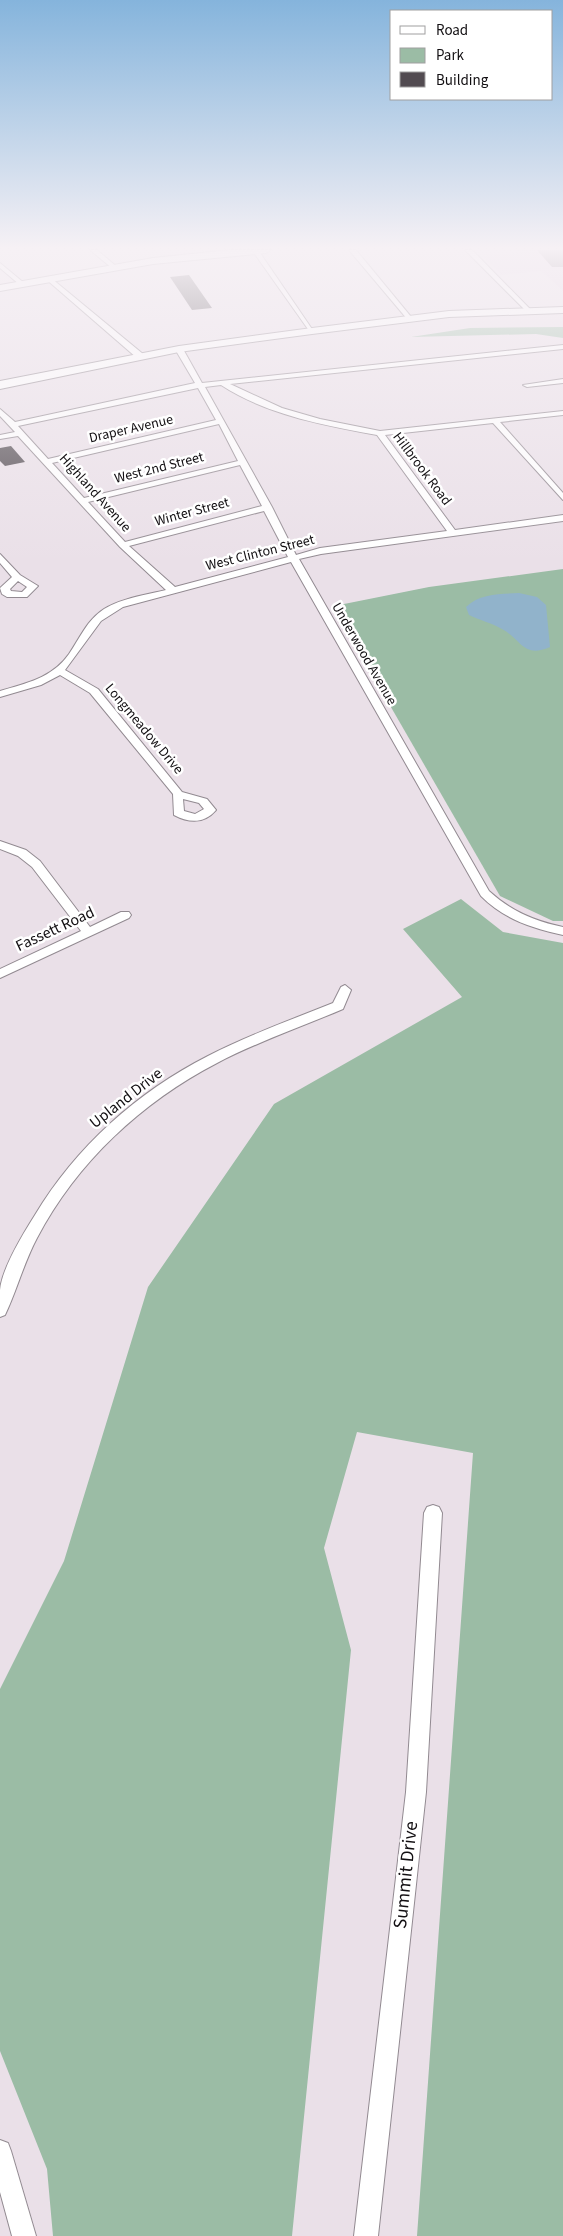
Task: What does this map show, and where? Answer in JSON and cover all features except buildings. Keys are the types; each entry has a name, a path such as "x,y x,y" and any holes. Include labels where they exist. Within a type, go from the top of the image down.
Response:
{"main road":[{"path":"1,383 149,354"}],"street":[{"name":"Underwood Avenue","path":"182,354 221,421 293,557 485,894 496,906 514,917 541,926 563,930"},
{"path":"13,425 200,385 496,354"},
{"path":"527,385 563,381"},
{"name":"Hillbrook Road","path":"224,384 240,395 282,410 325,423 380,433 453,533"},
{"name":"Highland Avenue","path":"0,411 48,461 123,545 172,590"},
{"path":"380,433 563,412"},
{"name":"Draper Avenue","path":"48,461 221,421"},
{"path":"495,421 563,498"},
{"path":"0,437 20,432"},
{"name":"West 2nd Street","path":"82,501 243,462"},
{"name":"Winter Street","path":"123,545 268,507"},
{"name":"West Clinton Street","path":"0,694 30,686 58,671 76,651 88,629 100,615 120,605 293,557 563,518"},
{"path":"0,557 17,577"},
{"name":"Longmeadow Drive","path":"58,671 94,691 178,794"},
{"path":"0,845 22,854 36,864 87,931"},
{"name":"Fassett Road","path":"0,974 87,931 125,915"},
{"name":"Upland Drive","path":"0,1310 26,1240 72,1171 100,1140 130,1113 196,1068 232,1050 338,1006 345,990"},
{"name":"Summit Drive","path":"366,2236 416,1792 433,1513"},
{"path":"0,2151 24,2236"}],"green space":[{"path":"563,569 563,921 553,921 500,896 373,676 339,605 429,587"},
{"path":"461,899 503,932 563,943 563,2236 417,2236 473,1453 357,1432 324,1548 351,1650 292,2236 53,2236 47,2169 0,2051 0,1689 64,1561 148,1287 274,1104 462,997 403,929"}],"water":[{"path":"519,593 537,597 546,605 550,647 534,651 528,649 502,629 469,615 466,607 484,597"}]}
